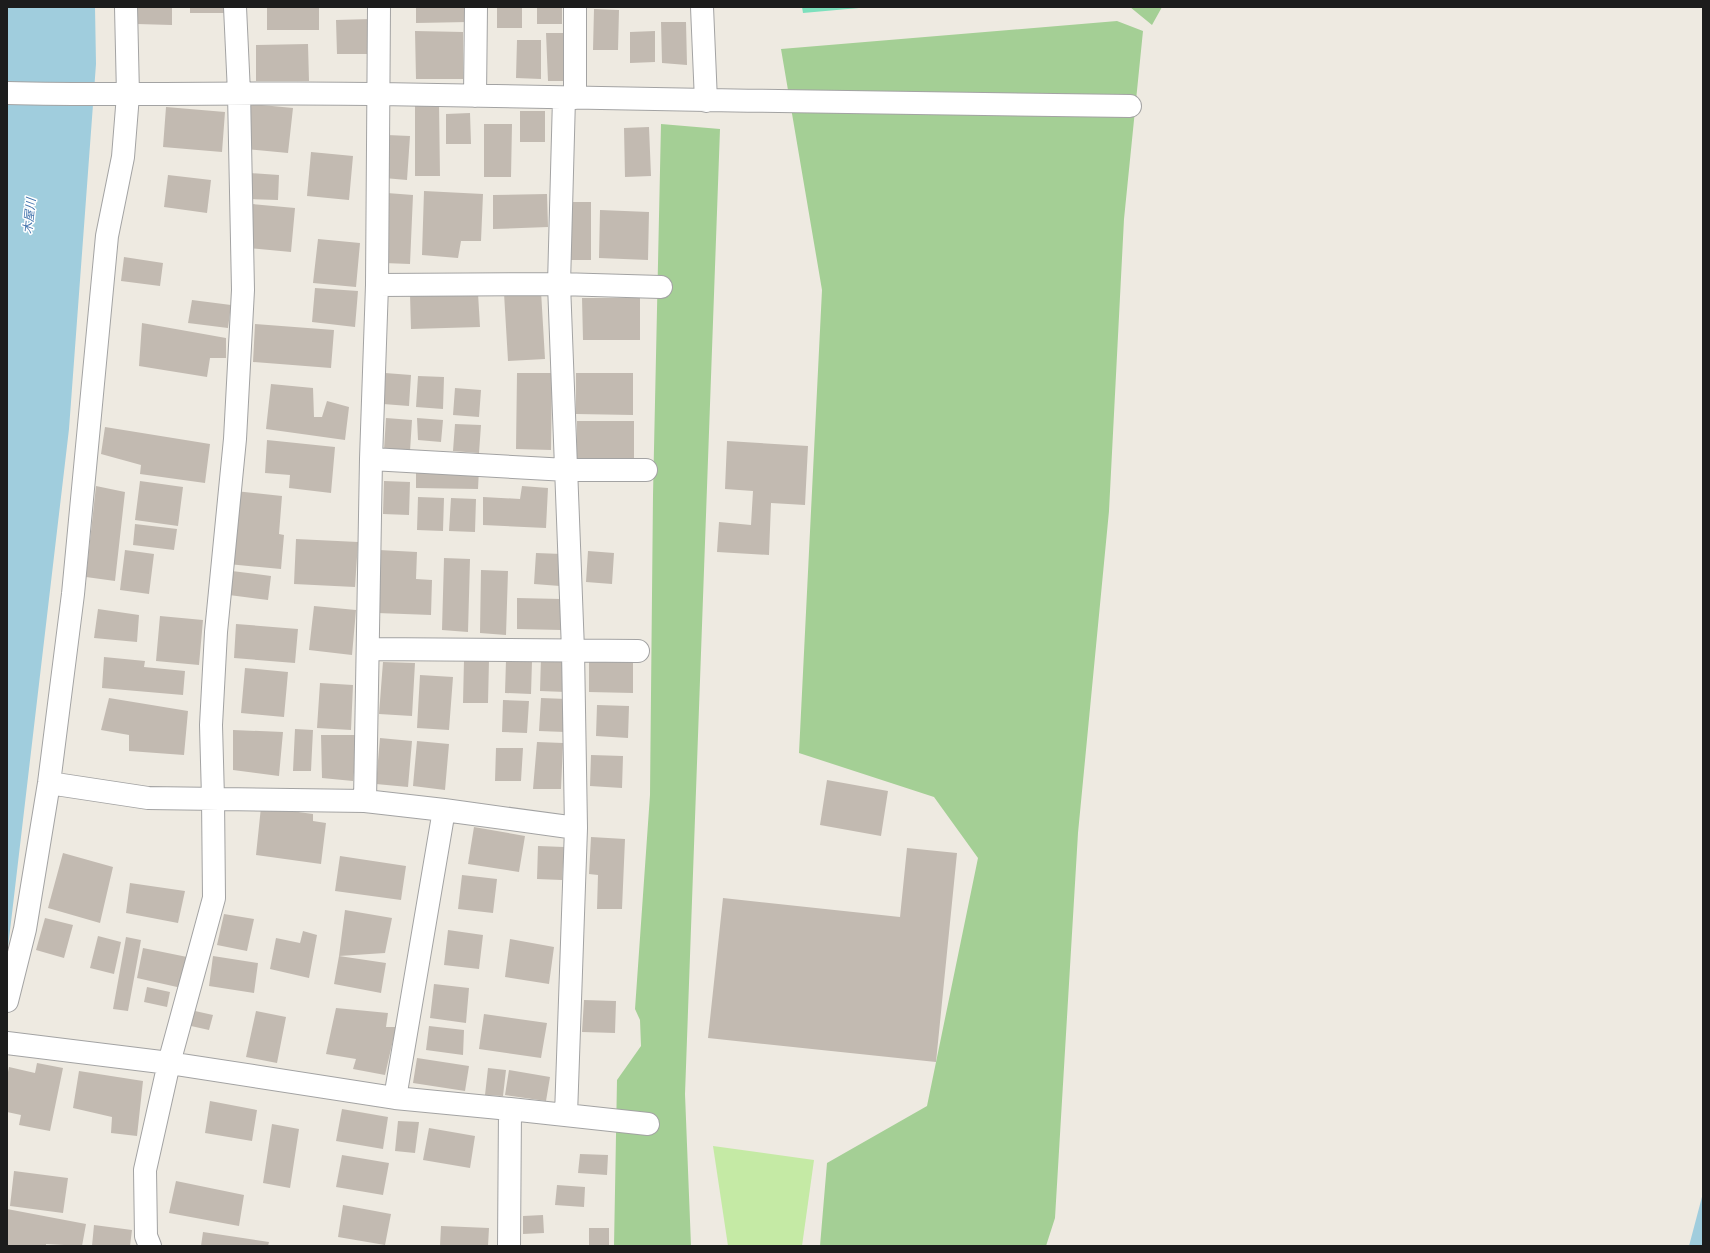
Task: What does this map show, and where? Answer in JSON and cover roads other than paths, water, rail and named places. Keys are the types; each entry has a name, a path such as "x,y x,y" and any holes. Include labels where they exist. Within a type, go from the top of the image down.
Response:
{"street":[{"path":"7,1001 25,929 49,783 72,594 108,236 123,157 118,95 126,7"},
{"path":"150,1246 146,1236 145,1170 169,1063 214,898 214,798 211,725 216,639 235,439 243,290 239,93 235,7"},
{"path":"365,801 371,459 377,285 379,7"},
{"path":"475,96 476,7"},
{"path":"566,1115 576,828 573,650 559,284 575,7"},
{"path":"702,7 706,101"},
{"path":"7,93 118,95 239,93 379,94 706,101 1130,106"},
{"path":"377,285 559,284 661,287"},
{"path":"371,459 567,470 646,470"},
{"path":"368,649 638,651"},
{"path":"49,783 148,798 365,801 576,828"},
{"path":"395,1098 444,810"},
{"path":"7,1043 169,1063 395,1098 648,1124"},
{"path":"509,1246 510,1109"}],"water":[{"name":"木屋川","path":"7,7 95,7 96,64 69,429 7,956"},
{"path":"1703,1193 1703,1246 1689,1246"}]}
